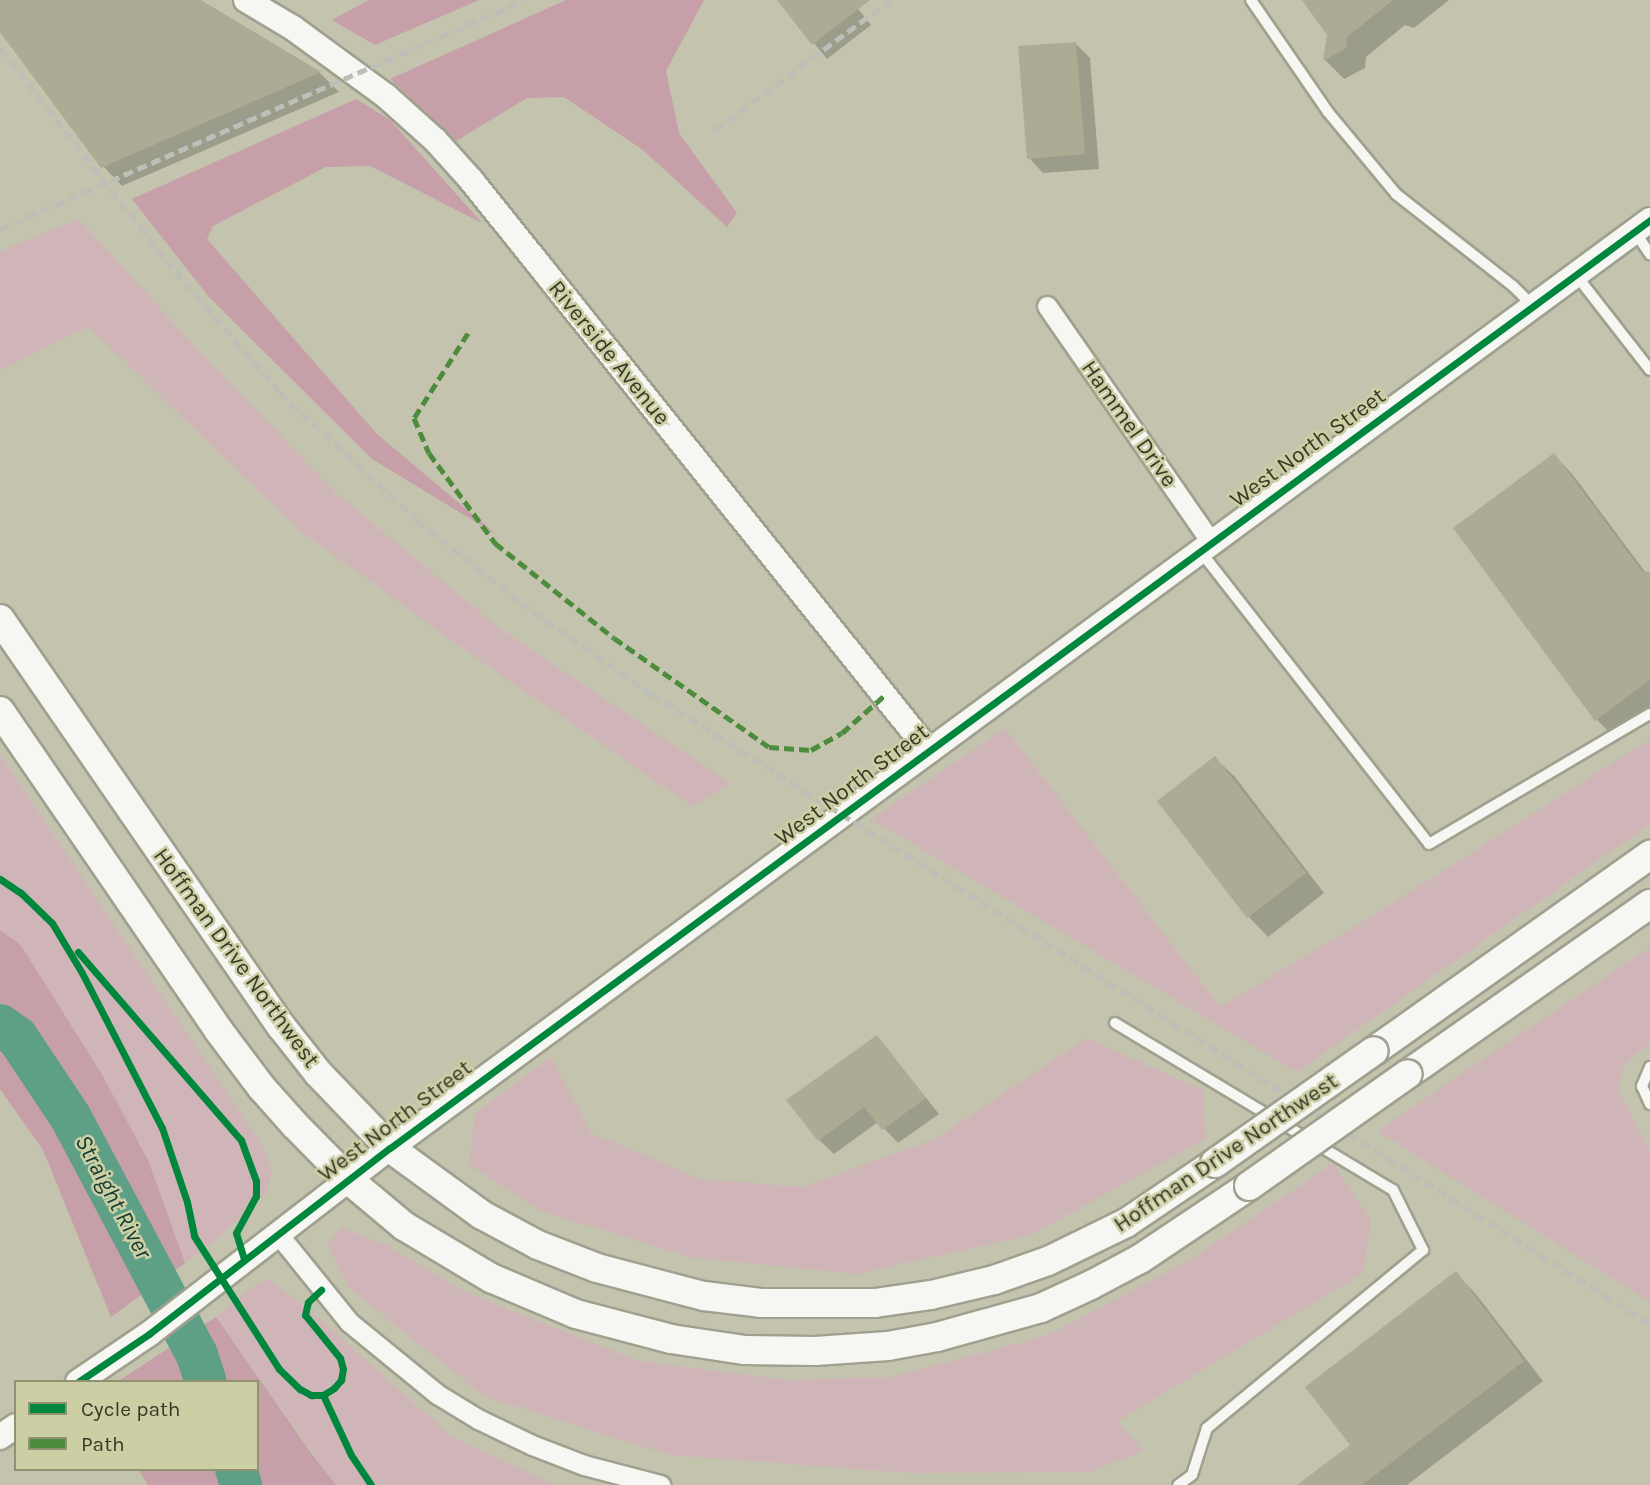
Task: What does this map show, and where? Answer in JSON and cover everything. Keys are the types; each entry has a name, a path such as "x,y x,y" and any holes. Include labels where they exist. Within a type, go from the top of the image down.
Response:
{"main road":[{"name":"Hoffman Drive Northwest","path":"0,619 281,1026 358,1116 390,1148 482,1215 538,1245 597,1268 704,1296 761,1303 875,1303 932,1295 994,1280 1037,1265 1126,1223 1650,855"},
{"name":"Hoffman Drive Northwest","path":"0,711 219,1031 262,1088 377,1206 449,1255 491,1278 576,1314 671,1339 745,1350 815,1351 888,1346 937,1337 1041,1308 1140,1259 1249,1186 1650,904"}],"street":[{"name":"Riverside Avenue","path":"258,3 386,96 435,140 471,180 929,751"},
{"name":"West North Street","path":"81,1380 149,1334 390,1148 1642,226"},
{"name":"Hammel Drive","path":"1047,306 1206,547"},
{"path":"278,1234 349,1322 437,1394 478,1419 532,1445 584,1465 660,1485"}],"lane":[{"path":"1251,0 1328,112 1396,194 1513,286 1534,306"},
{"path":"1642,226 1650,254"},
{"path":"1576,275 1650,370"},
{"path":"1206,547 1429,844 1650,714"},
{"path":"1115,1023 1393,1190 1423,1250 1207,1428 1192,1475 1178,1485"},
{"path":"1650,1067 1642,1086 1650,1104"}],"shaded area":[{"path":"369,0 479,0 375,45 332,20"},
{"path":"566,0 704,0 666,71 679,133 737,213 727,227 643,150 564,97 527,98 456,141 390,79"},
{"path":"356,99 390,120 482,223 370,166 326,167 213,226 207,239 377,434 497,535 372,459 208,296 132,199"},
{"path":"79,219 189,340 335,492 497,626 731,784 692,806 459,646 298,529 88,326 0,371 0,251"},
{"path":"1005,728 1220,1007 1369,918 1650,739 1650,824 1297,1072 871,819"},
{"path":"0,755 262,1145 272,1170 267,1192 216,1240 185,1263 148,1160 20,944 0,930"},
{"path":"0,930 20,944 101,1073 148,1160 185,1263 111,1317 43,1150 0,1089"},
{"path":"1650,947 1650,1042 1623,1067 1618,1089 1650,1152 1650,1302 1377,1131"},
{"path":"1087,1038 1204,1091 1205,1139 1031,1235 857,1274 694,1258 543,1212 469,1165 475,1113 551,1057 591,1133 701,1179 803,1187 937,1138"},
{"path":"1333,1163 1371,1220 1363,1273 1118,1421 1143,1451 1089,1472 909,1473 670,1455 485,1397 349,1288 327,1244 342,1228 385,1244 465,1292 639,1361 788,1380 890,1377 1049,1335 1193,1258"},
{"path":"270,1279 321,1320 451,1436 554,1485 336,1485 216,1317 253,1286"},
{"path":"216,1317 336,1485 148,1485 139,1471 259,1471 259,1380 120,1380"}],"building":[{"path":"0,0 201,0 321,72 101,168 0,32"},
{"path":"777,0 870,0 812,45"},
{"path":"1302,0 1393,0 1347,37 1346,48 1323,61 1327,35"},
{"path":"1076,42 1085,154 1027,159 1018,46"},
{"path":"1554,453 1642,571 1650,572 1650,680 1595,721 1453,528"},
{"path":"1215,756 1306,873 1247,918 1157,801"},
{"path":"877,1035 926,1098 882,1130 864,1107 818,1141 786,1100"},
{"path":"1456,1271 1524,1361 1362,1485 1297,1485 1350,1445 1305,1387"}],"waterway":[{"name":"Straight River","path":"0,1025 17,1037 71,1118 197,1355 205,1380"},
{"name":"Straight River","path":"237,1471 241,1485"}],"railway":[{"path":"0,229 525,0"},
{"path":"715,130 891,0"},
{"path":"0,48 175,271 279,392 417,520 521,603 651,694 1650,1324"}],"marked path":[{"path":"468,333 414,418 429,453 495,543 614,638 769,747 811,750 842,733 884,696"}],"cycle path":[{"path":"81,1380 149,1334 390,1148 1650,220"},
{"path":"0,879 21,893 52,923 82,973 162,1128 187,1202 194,1236 279,1369 300,1389 311,1395 323,1395 334,1388 341,1380 343,1369 340,1358 305,1315 308,1302 321,1290"},
{"path":"78,952 241,1140 256,1181 256,1196 236,1233 244,1259"},
{"path":"323,1395 351,1455 371,1485"}]}
